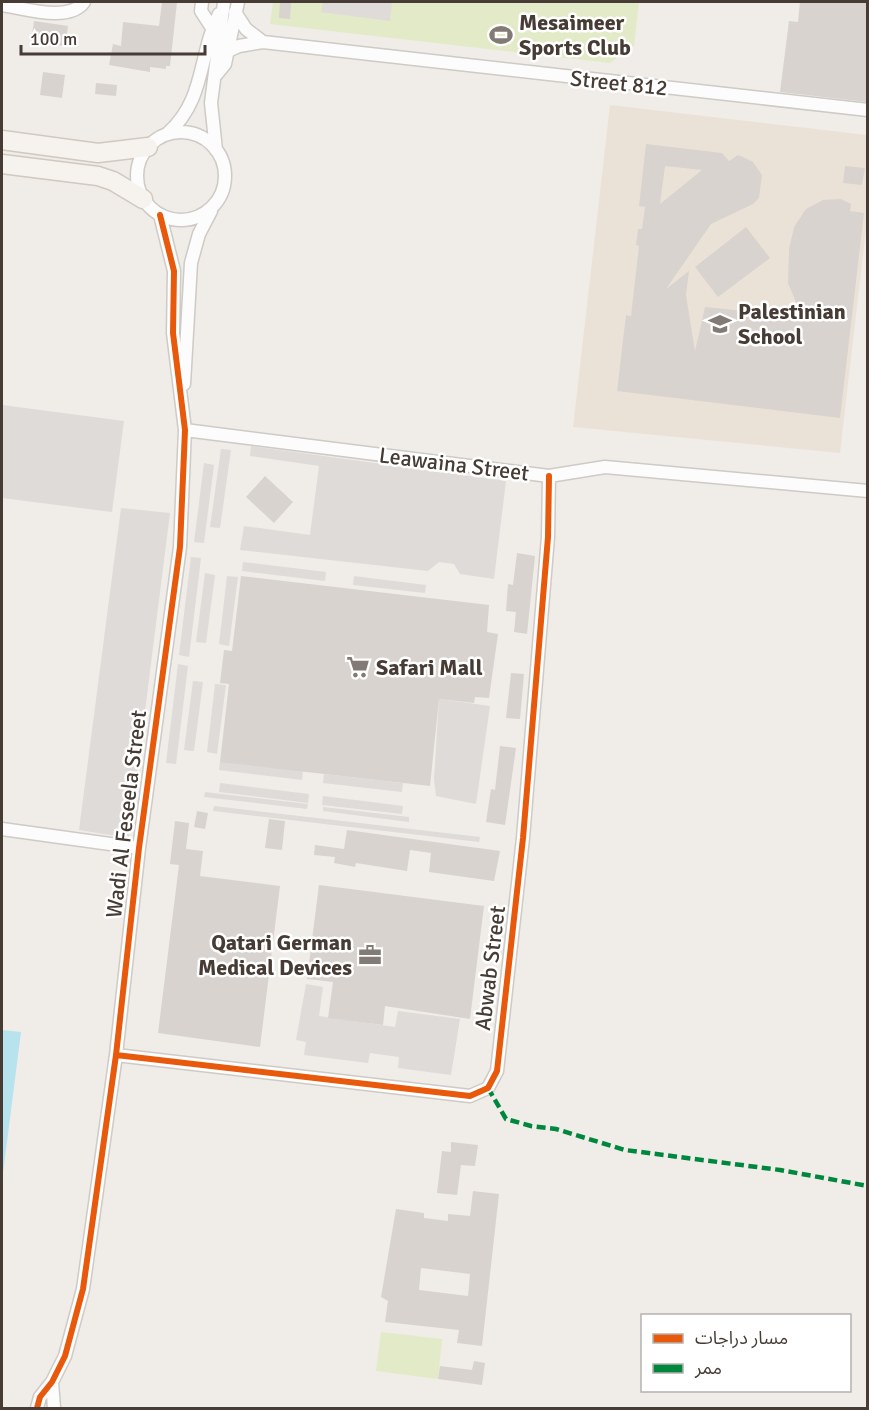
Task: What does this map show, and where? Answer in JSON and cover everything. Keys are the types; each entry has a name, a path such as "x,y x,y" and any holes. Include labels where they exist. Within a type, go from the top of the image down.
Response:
{"street":[{"path":"2,5 62,13 73,11 84,2"},
{"path":"202,2 201,11 212,28"},
{"path":"2,140 98,153 148,147 168,133 183,118 194,99 212,28 230,6"},
{"path":"230,6 246,29 263,42"},
{"path":"214,78 225,64 228,51 230,6"},
{"path":"2,164 98,176 113,181 143,199 160,215 173,220 188,220 201,216 213,207 220,197 225,173 216,150 211,115 214,78 230,6"},
{"name":"Street 812","path":"228,51 239,46 263,42 867,110"},
{"path":"168,133 195,135 216,150"},
{"path":"143,199 138,186 137,172 148,147"},
{"name":"Wadi Al Feseela Street","path":"182,394 191,263 199,234 213,207"},
{"name":"Wadi Al Feseela Street","path":"37,1408 43,1391 52,1382 71,1340 83,1289 116,1055 139,848 180,547 185,430 173,333 174,271 160,215"},
{"name":"Leawaina Street","path":"185,430 549,476 605,466 867,491"},
{"name":"Abwab Street","path":"116,1055 470,1096 488,1088 493,1082 523,838 549,537 549,476"},
{"path":"2,829 139,848"},
{"name":"Wadi Al Feseela Street","path":"52,1382 54,1408"}],"shaded area":[{"path":"323,2 392,2 390,21 321,12"},
{"name":"Palestinian School","path":"610,105 867,135 867,221 840,453 573,427"},
{"path":"2,405 124,421 112,512 2,498"},
{"path":"251,446 506,481 494,579 460,574 454,564 439,562 428,571 240,550 244,526 310,535 319,466 250,456"},
{"path":"221,449 231,450 220,528 210,527"},
{"path":"204,463 214,465 204,543 194,542"},
{"path":"121,508 170,513 129,838 79,830"},
{"path":"191,557 201,558 189,657 179,655"},
{"path":"243,562 326,572 325,581 242,571"},
{"path":"205,573 215,575 206,643 196,642"},
{"path":"227,576 238,577 229,646 219,644"},
{"path":"354,576 426,585 425,593 353,585"},
{"path":"178,664 188,666 176,764 166,763"},
{"path":"193,681 203,682 194,751 184,750"},
{"path":"215,684 226,685 217,754 207,752"},
{"path":"439,699 490,706 476,804 436,796 434,779"},
{"path":"220,761 303,771 302,780 219,770"},
{"path":"324,774 403,783 402,792 323,783"},
{"path":"220,783 309,794 308,803 219,792"},
{"path":"205,792 308,804 307,809 204,797"},
{"path":"323,796 403,806 402,814 322,805"},
{"path":"214,806 480,837 479,842 213,811"},
{"path":"323,807 409,817 409,822 323,811"},
{"path":"306,984 323,987 319,1016 395,1027 398,1011 460,1019 451,1075 398,1068 399,1057 370,1053 368,1063 304,1055 306,1042 296,1040"}],"green space":[{"name":"Mesaimeer Sports Club","path":"273,2 639,2 634,46 610,63 270,24"},
{"path":"381,1332 442,1339 438,1379 376,1371"}],"water":[{"path":"2,1030 21,1032 2,1181"}],"building":[{"path":"162,2 177,2 170,66 166,66 166,69 150,67 150,72 109,65 113,44 121,46 123,22 159,26"},
{"path":"280,2 291,2 290,19 279,18"},
{"path":"800,2 867,2 867,102 780,92 789,21 798,22"},
{"path":"34,21 68,26 65,46 31,42"},
{"path":"43,72 65,75 62,98 40,95"},
{"path":"96,83 117,85 116,96 95,94"},
{"path":"646,144 722,153 729,161 738,155 753,162 762,175 759,198 753,204 711,224 666,289 689,271 686,295 695,351 705,307 802,317 788,283 789,249 794,227 806,209 823,200 841,199 851,204 850,211 864,213 840,418 617,391 626,315 631,316 639,246 636,245 638,229 642,229 645,207 639,206","holes":["665,166 702,170 660,204"]},
{"path":"845,166 865,168 862,185 843,183"},
{"path":"746,227 770,258 718,297 695,267"},
{"path":"265,476 293,502 274,523 246,497"},
{"path":"517,553 535,556 527,634 514,632 516,612 506,611 508,584 513,585"},
{"name":"Safari Mall","path":"241,576 489,605 487,632 498,634 489,698 475,697 474,703 439,699 430,786 220,762 229,684 220,683 224,650 232,651"},
{"path":"511,673 524,674 520,719 506,718"},
{"path":"500,746 516,748 505,825 486,822 491,789 495,790"},
{"path":"197,811 208,813 205,829 194,827"},
{"path":"269,819 285,821 282,850 265,848"},
{"path":"175,821 189,823 186,849 203,851 200,876 280,886 260,1047 158,1033 179,865 170,864"},
{"path":"347,830 500,851 494,881 429,872 431,853 410,850 407,871 356,863 355,867 334,863 335,857 314,855 315,845 344,849"},
{"path":"319,885 484,906 470,1019 385,1006 383,1025 328,1018 333,982 307,979"},
{"path":"451,1142 478,1145 475,1166 461,1165 457,1195 437,1193 442,1151 451,1152"},
{"path":"473,1191 499,1194 482,1346 457,1343 459,1330 385,1322 388,1301 381,1297 396,1209 424,1213 424,1218 448,1221 448,1214 470,1216","holes":["421,1268 470,1274 468,1296 419,1290"]},
{"path":"474,1361 485,1363 482,1385 438,1379 440,1366 472,1370"}],"marked path":[{"path":"488,1088 506,1119 531,1126 556,1129 625,1150 780,1170 868,1186"}],"cycle path":[{"path":"37,1408 40,1397 52,1382 65,1356 83,1289 116,1055 139,848 180,547 185,430 173,333 174,271 160,215"},
{"path":"116,1055 470,1096 488,1088 497,1071 523,838 548,537 549,476"}],"place":[{"name":"Mesaimeer Sports Club","path":"501,35"},
{"name":"Palestinian School","path":"720,324"},
{"name":"Safari Mall","path":"358,667"},
{"name":"Qatari German Medical Devices","path":"370,955"}]}
